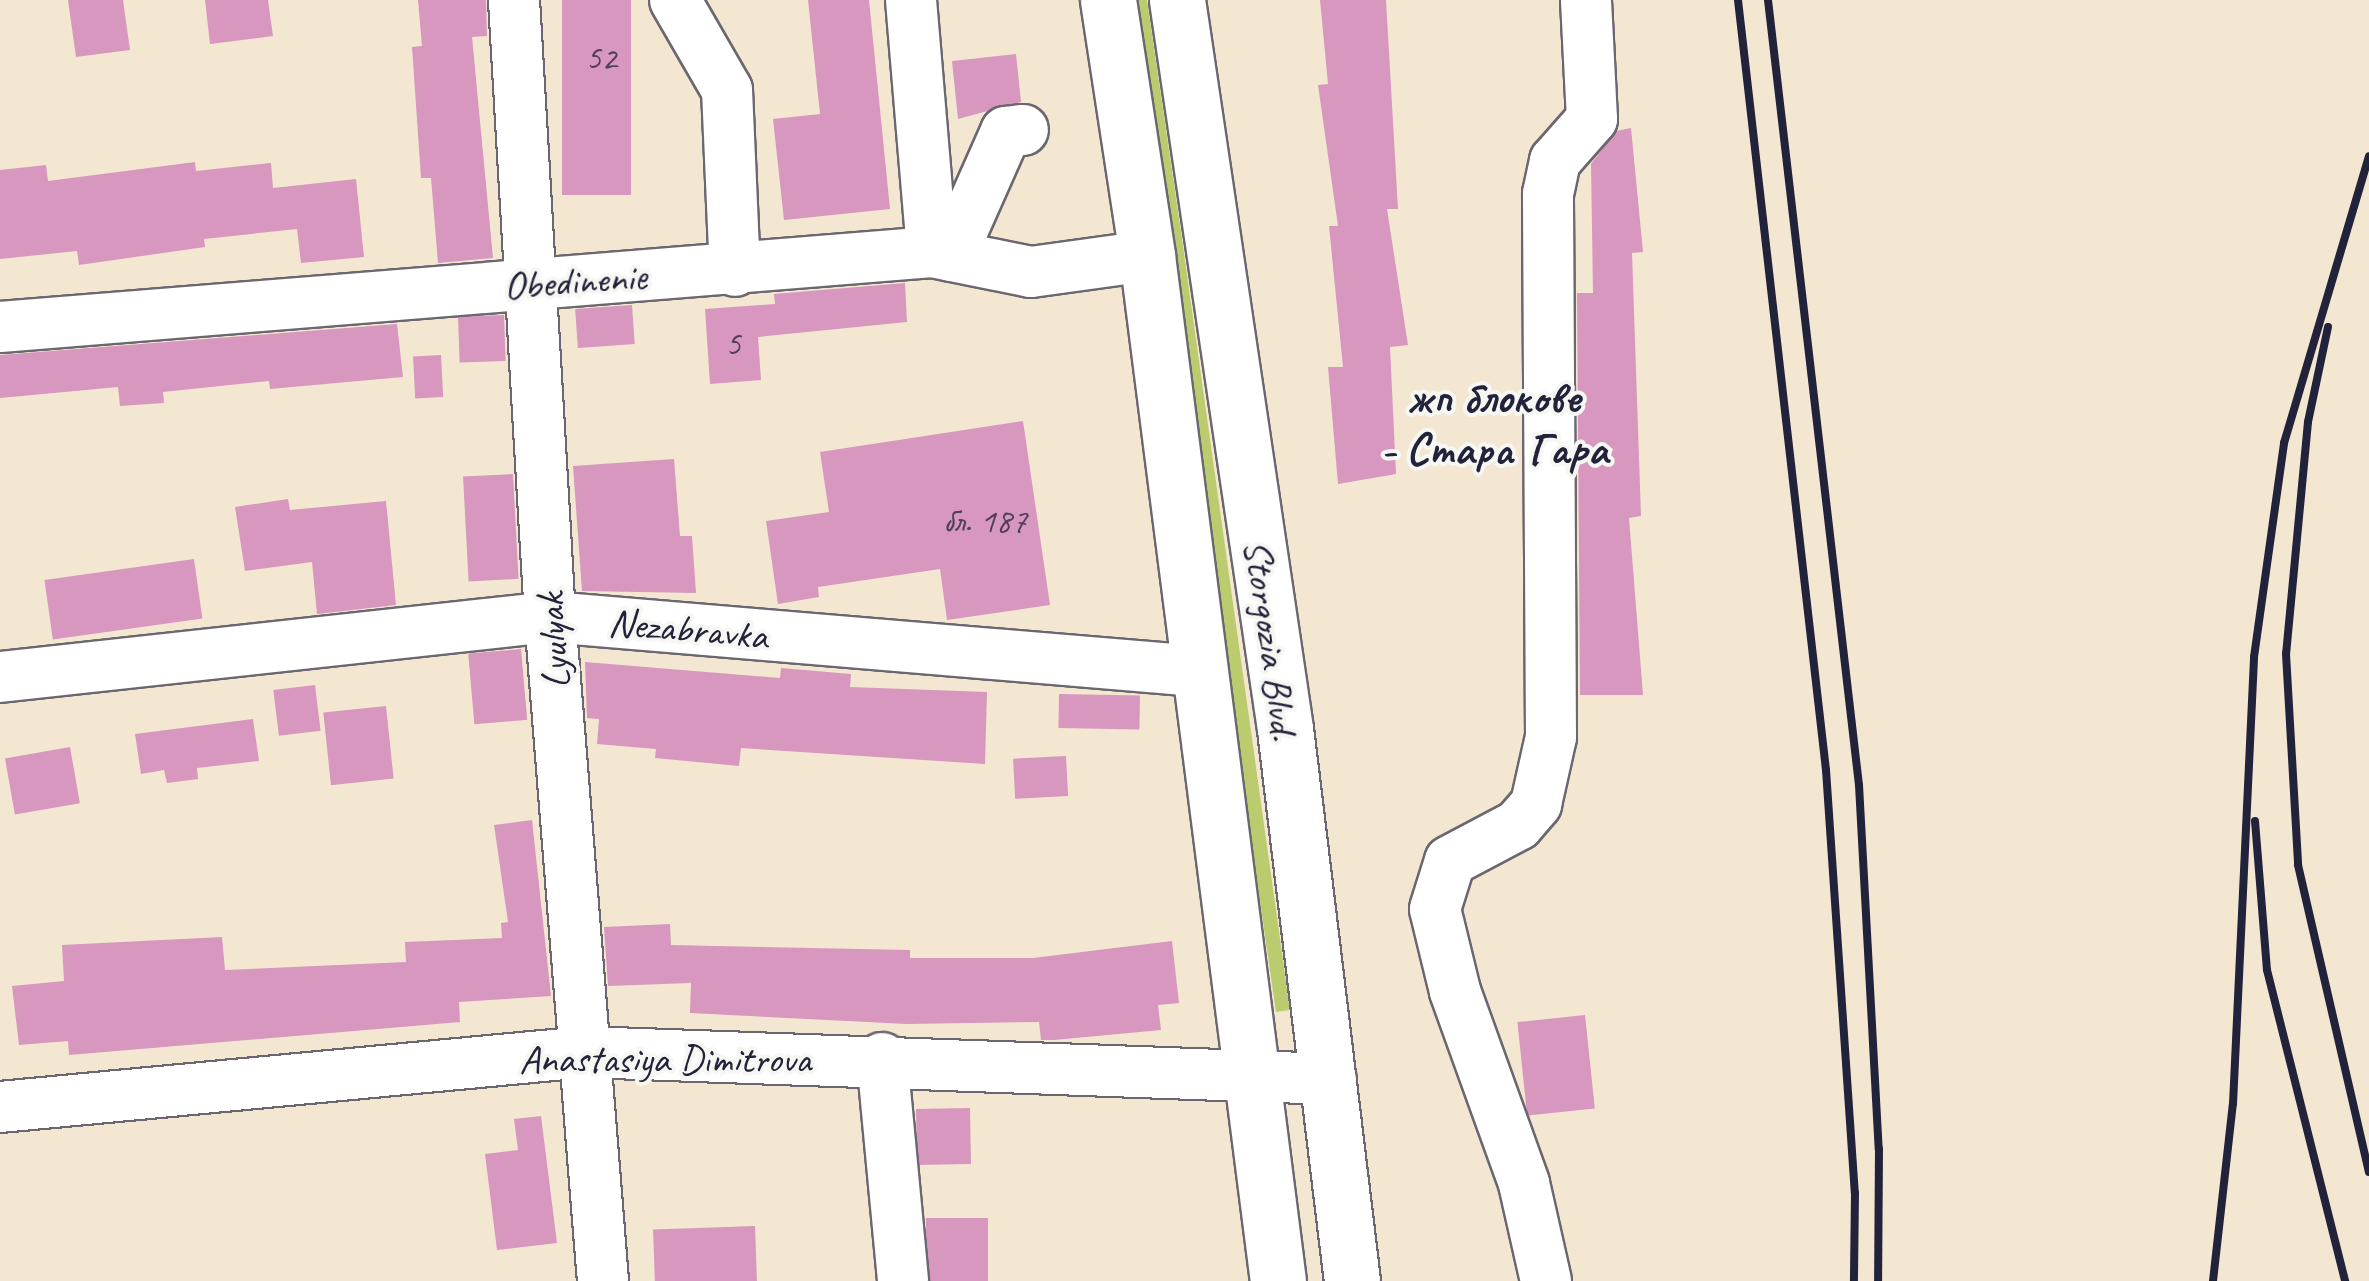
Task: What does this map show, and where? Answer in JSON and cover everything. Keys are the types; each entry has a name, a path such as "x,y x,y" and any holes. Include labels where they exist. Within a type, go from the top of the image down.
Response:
{"main road":[{"name":"Storgozia Blvd.","path":"1108,0 1147,256 1197,671 1256,1075 1278,1281"},
{"name":"Storgozia Blvd.","path":"1177,0 1331,1079 1352,1281"}],"street":[{"name":"Lyulyak","path":"514,0 534,283 550,617 603,1281"},
{"path":"676,0 727,90 735,271"},
{"path":"911,0 942,254"},
{"path":"1546,1281 1524,1183 1455,991 1435,909 1450,861 1518,825 1536,804 1551,738 1548,194 1556,161 1592,119 1586,0"},
{"path":"942,254 1006,132 1023,130"},
{"name":"Obedinenie","path":"0,327 942,254 1031,272 1147,256"},
{"name":"Nezabravka","path":"0,677 550,617 1197,671"},
{"name":"Anastasiya Dimitrova","path":"0,1106 584,1052 882,1058 1331,1079"},
{"path":"882,1058 903,1281"}],"green space":[{"path":"1130,0 1147,0 1290,1010 1276,1012"}],"building":[{"path":"68,0 123,0 130,50 76,57"},
{"path":"205,0 268,0 273,36 210,44"},
{"path":"418,0 486,0 487,36 472,37 493,258 438,263 431,178 421,178 412,47 422,46"},
{"path":"562,0 631,0 631,195 562,195"},
{"path":"808,0 869,0 890,209 784,220 773,119 820,114"},
{"path":"1320,0 1386,0 1398,209 1387,209 1408,345 1390,347 1396,474 1338,484 1328,367 1343,367 1329,226 1338,226 1318,85 1328,84"},
{"path":"1016,54 1021,102 958,119 952,61"},
{"path":"1631,128 1643,252 1632,253 1641,516 1629,518 1643,695 1580,695 1577,293 1593,293 1591,164 1616,131"},
{"path":"195,162 196,171 271,163 273,188 356,179 364,257 301,263 297,229 204,239 205,247 79,265 77,251 0,259 0,170 46,165 48,181"},
{"path":"905,283 907,322 758,337 761,380 710,384 705,309 775,304 774,294"},
{"path":"632,305 635,344 578,348 575,309"},
{"path":"504,315 506,361 460,363 458,317"},
{"path":"397,324 403,377 270,389 269,381 163,392 164,403 120,406 118,387 0,398 0,355"},
{"path":"441,355 443,397 415,398 413,356"},
{"path":"1023,421 1050,605 947,620 940,569 818,587 819,597 778,604 766,521 829,512 820,452"},
{"path":"674,459 680,536 692,536 696,593 582,591 573,466"},
{"path":"513,474 518,579 469,581 463,477"},
{"path":"288,499 290,510 386,501 396,605 317,614 312,562 245,571 235,507"},
{"path":"194,559 202,618 53,639 44,580"},
{"path":"521,649 527,720 474,724 468,654"},
{"path":"585,662 780,678 781,668 851,674 850,687 987,692 985,764 741,748 739,766 655,758 656,749 597,744 599,719 587,718"},
{"path":"315,685 321,731 279,736 273,690"},
{"path":"1059,694 1140,695 1139,729 1058,728"},
{"path":"386,706 394,779 331,785 323,713"},
{"path":"253,719 259,761 197,768 198,779 167,783 164,770 141,774 135,734"},
{"path":"70,747 80,803 15,815 5,758"},
{"path":"1066,756 1068,796 1015,799 1013,759"},
{"path":"532,820 551,996 459,1002 460,1022 69,1055 68,1041 19,1045 12,986 64,981 62,945 222,937 225,970 406,962 405,942 502,938 501,923 508,922 494,825"},
{"path":"670,924 671,945 910,950 910,958 1033,958 1172,941 1179,1003 1158,1005 1161,1030 1041,1040 1039,1022 907,1024 690,1013 691,983 608,986 604,927"},
{"path":"1585,1015 1595,1108 1527,1116 1517,1022"},
{"path":"970,1108 971,1164 917,1165 916,1109"},
{"path":"541,1116 557,1243 497,1250 485,1154 518,1150 514,1119"},
{"path":"926,1218 988,1218 988,1281 926,1281"},
{"path":"755,1226 757,1281 655,1281 653,1230"}],"railway":[{"path":"1738,0 1826,770 1855,1193 1854,1281"},
{"path":"1768,0 1859,785 1879,1149 1878,1281"},
{"path":"2213,1281 2233,1104 2254,657 2284,443 2369,156"},
{"path":"2328,327 2308,422 2286,654 2298,865 2369,1172"},
{"path":"2255,821 2267,970 2345,1281"}],"district":[{"name":"жп блокове - Стара Гара","path":"1494,424"}]}
